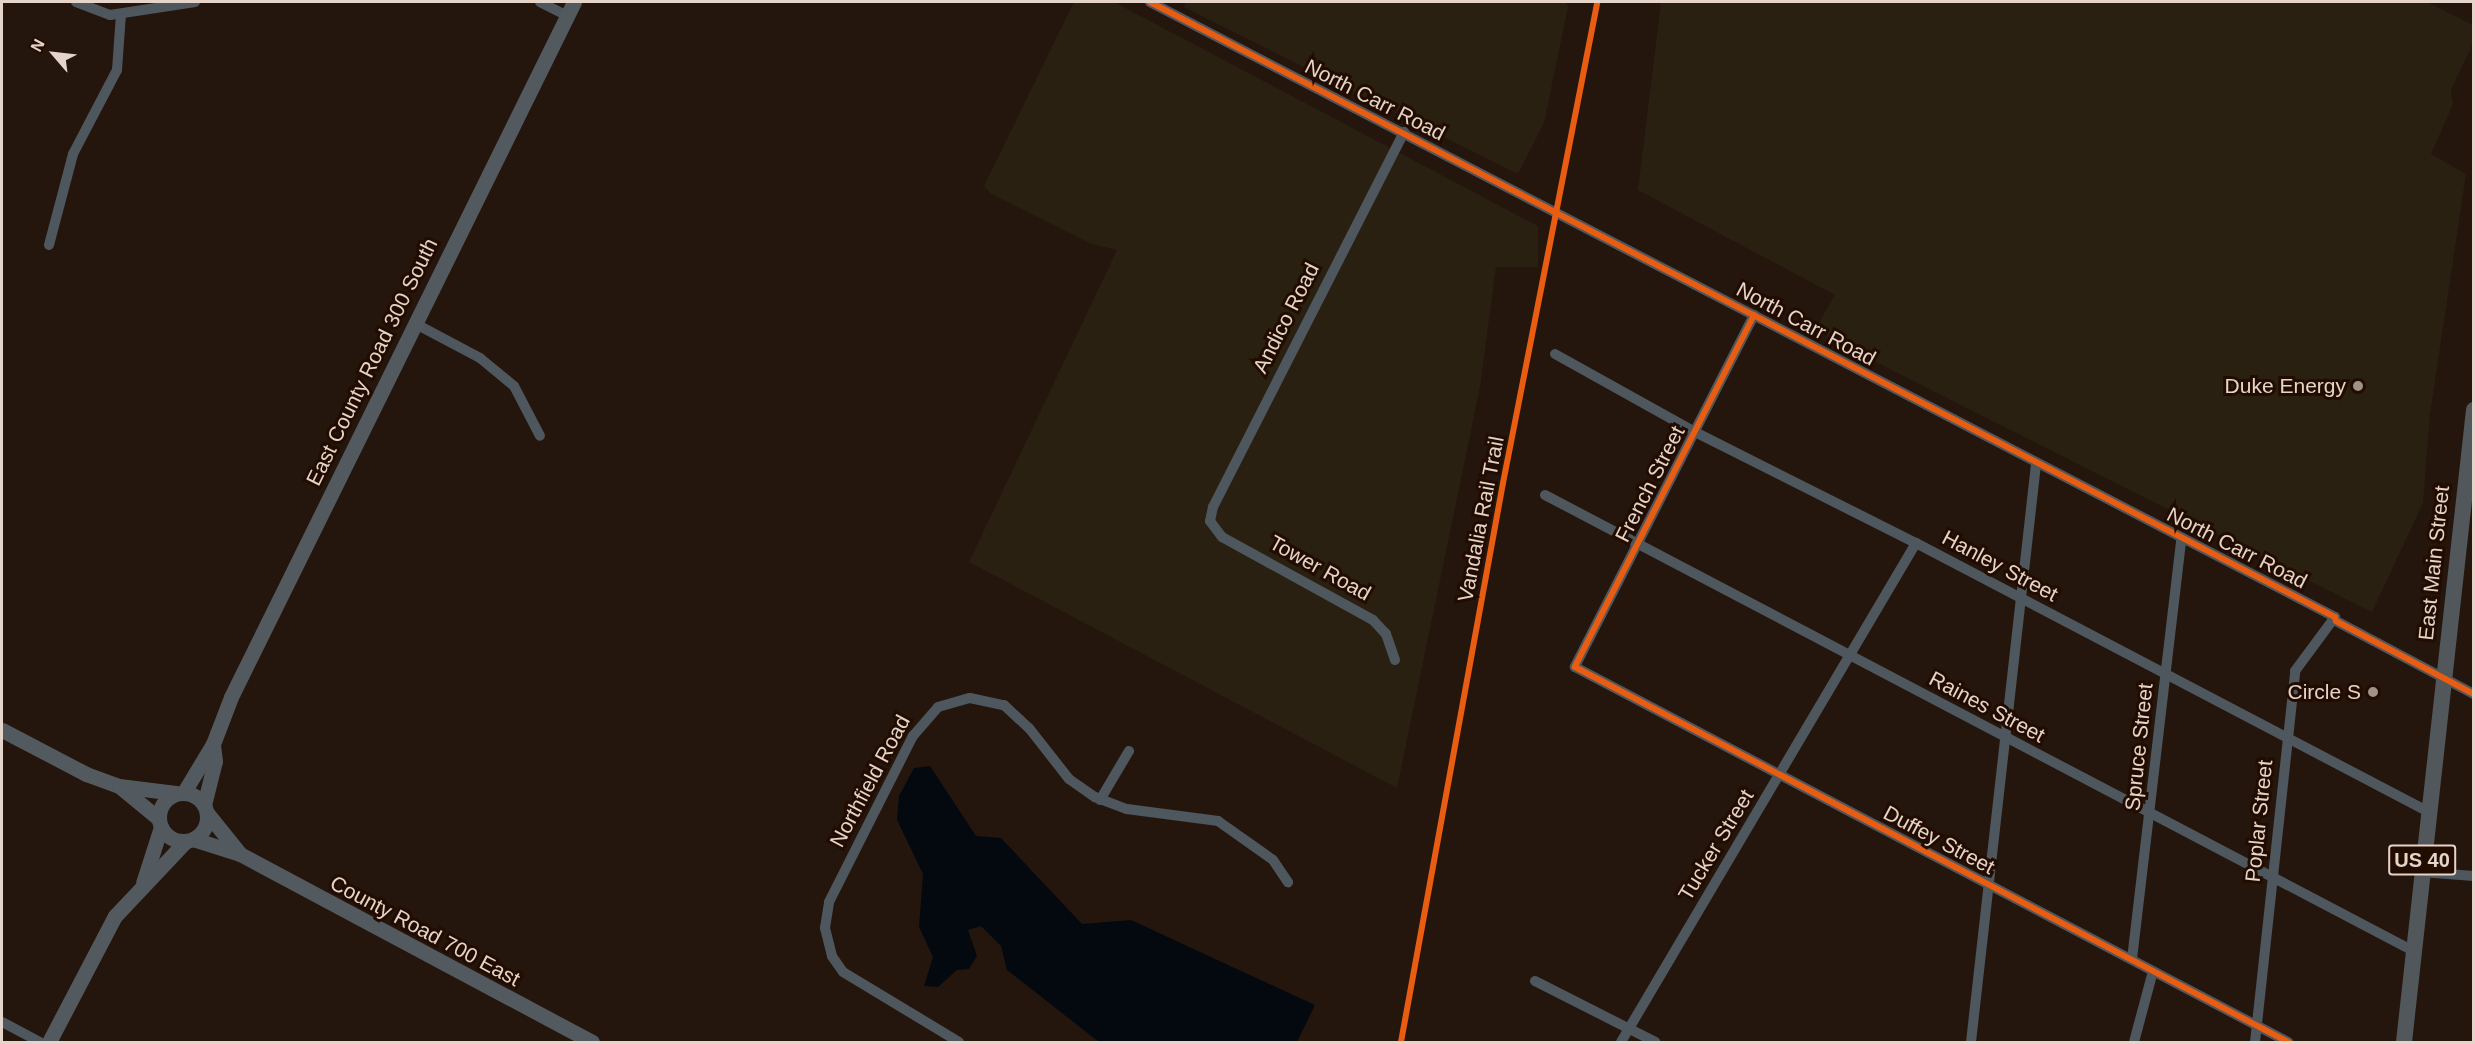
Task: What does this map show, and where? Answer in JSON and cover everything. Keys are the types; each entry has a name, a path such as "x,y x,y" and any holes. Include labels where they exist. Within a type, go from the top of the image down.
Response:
{"main road":[{"name":"East Main Street","path":"2404,1042 2427,811 2474,410"}],"street":[{"path":"76,2 97,12 121,14 195,2"},
{"path":"540,2 567,16"},
{"name":"East County Road 300 South","path":"180,793 213,744 231,697 574,2"},
{"name":"North Carr Road","path":"1150,2 1404,132 2036,464 2335,617 2336,621 2474,693"},
{"path":"49,245 73,154 117,69 121,14"},
{"name":"Andico Road","path":"1211,525 1213,507 1404,132"},
{"name":"French Street","path":"1575,668 1754,315"},
{"path":"414,323 480,358 514,386 540,436"},
{"name":"Hanley Street","path":"1555,354 1695,432 1916,543 2019,600 2427,811"},
{"path":"1971,1042 2036,464"},
{"name":"Raines Street","path":"1545,495 1638,546 2004,738 2152,812 2413,951"},
{"name":"Tower Road","path":"1211,525 1222,537 1373,620 1386,634 1395,660"},
{"name":"Spruce Street","path":"2132,959 2152,812 2181,539"},
{"name":"Tucker Street","path":"1621,1042 1916,543"},
{"name":"Poplar Street","path":"2255,1042 2295,671 2335,617"},
{"name":"Duffey Street","path":"1575,668 2288,1042"},
{"name":"Northfield Road","path":"959,1042 850,978 837,966 826,937 829,902 913,736 924,718 946,704 970,698 997,703 1023,721 1069,779 1100,800 1127,810 1218,821 1273,860 1288,882"},
{"path":"2,730 86,774 119,786 180,793 206,809 204,829 189,840 159,873 143,883 115,916 49,1042"},
{"name":"East County Road 300 South","path":"206,809 215,761 213,744"},
{"path":"1100,800 1129,751"},
{"path":"119,786 160,823 171,838 189,840"},
{"path":"143,883 160,823 163,803 180,793"},
{"name":"County Road 700 East","path":"206,809 240,854"},
{"name":"County Road 700 East","path":"189,840 240,854 592,1042"},
{"path":"2421,872 2474,876"},
{"path":"2134,1042 2153,971"},
{"path":"1535,981 1655,1042"},
{"path":"2,1022 40,1042"}],"shaded area":[{"path":"1074,2 1114,2 1538,226 1538,267 1496,267 1480,387 1397,788 969,562 1117,250 1092,244 990,193 984,186"},
{"path":"1186,2 1566,2 1568,7 1544,123 1518,174 1184,7"},
{"name":"Duke Energy","path":"1661,2 2427,2 2473,25 2473,43 2451,90 2453,104 2431,154 2466,174 2430,414 2423,503 2372,612 1814,331 1835,295 1638,190"},
{"path":"930,766 976,836 1001,838 1082,924 1131,920 1315,1005 1297,1042 1099,1042 1007,970 1001,946 981,926 968,930 977,956 969,969 957,970 938,987 924,986 933,957 919,927 923,874 897,820 899,796 914,768"}],"cycle path":[{"path":"1150,2 2335,617 2336,621 2474,694"},
{"name":"Vandalia Rail Trail","path":"1401,1042 1503,483 1597,2"},
{"path":"1754,315 1575,667 2288,1042"}],"place":[{"name":"Duke Energy","path":"2358,386"},
{"name":"Circle S","path":"2373,692"}]}
